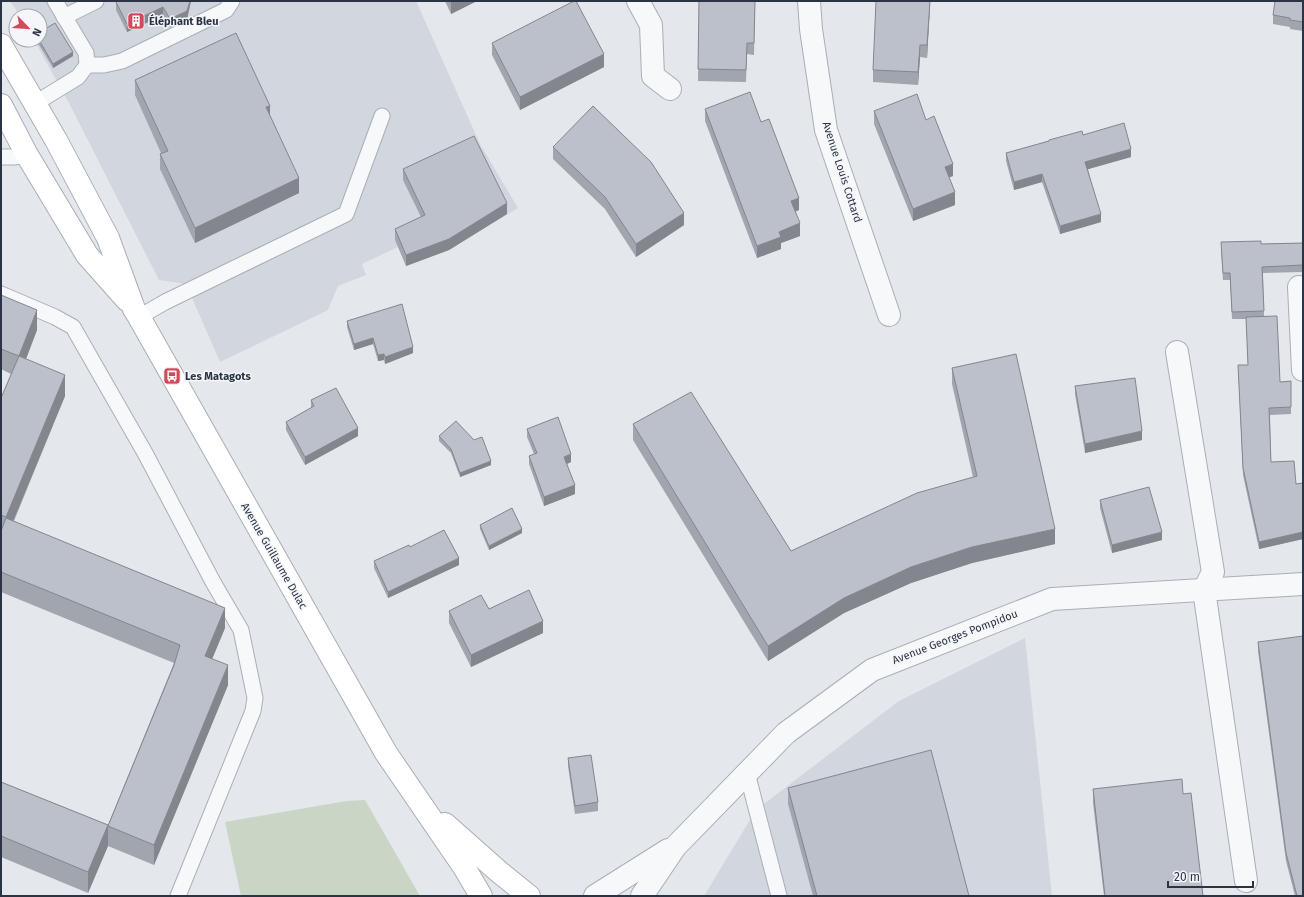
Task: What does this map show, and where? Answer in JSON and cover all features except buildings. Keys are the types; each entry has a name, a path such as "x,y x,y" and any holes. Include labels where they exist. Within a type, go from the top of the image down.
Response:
{"main road":[{"name":"Avenue Guillaume Dulac","path":"1,45 56,140 108,238 136,313 386,753 464,868 481,896"},
{"name":"Avenue Guillaume Dulac","path":"32,100 2,112 87,255 136,313"},
{"path":"27,155 56,140"},
{"name":"Avenue Guillaume Dulac","path":"418,801 529,896"}],"street":[{"path":"638,1 651,25 653,76 670,89"},
{"name":"Avenue Louis Cottard","path":"809,1 811,29 826,130 889,316"},
{"path":"1299,287 1303,370"},
{"path":"1177,352 1213,572 1204,590 1246,881"},
{"name":"Avenue Georges Pompidou","path":"675,847 786,733 872,670 879,667 1052,599 1303,584"},
{"path":"595,896 675,847"},
{"path":"642,896 675,847"}],"lane":[{"path":"55,1 86,53 87,66"},
{"path":"64,16 96,1"},
{"path":"32,100 78,76 87,66 104,65 122,61 226,10 232,1"},
{"path":"136,313 165,302 346,214 382,116"},
{"path":"1,157 27,155"},
{"path":"1,294 55,317 73,327 145,453 213,582 241,630 255,698 253,712 178,896"},
{"path":"747,774 779,896"}],"shaded area":[{"path":"10,1 416,1 480,144 518,208 448,250 398,247 362,264 366,275 338,286 328,310 220,362 186,284 159,280 70,105 38,48 48,48 48,8 15,8"},
{"path":"1025,638 1052,896 704,896 756,810 899,701"}],"green space":[{"path":"365,800 420,896 241,896 225,822 346,801"}],"place":[{"name":"Éléphant Bleu","path":"136,21"},
{"name":"Les Matagots","path":"172,376"}]}
